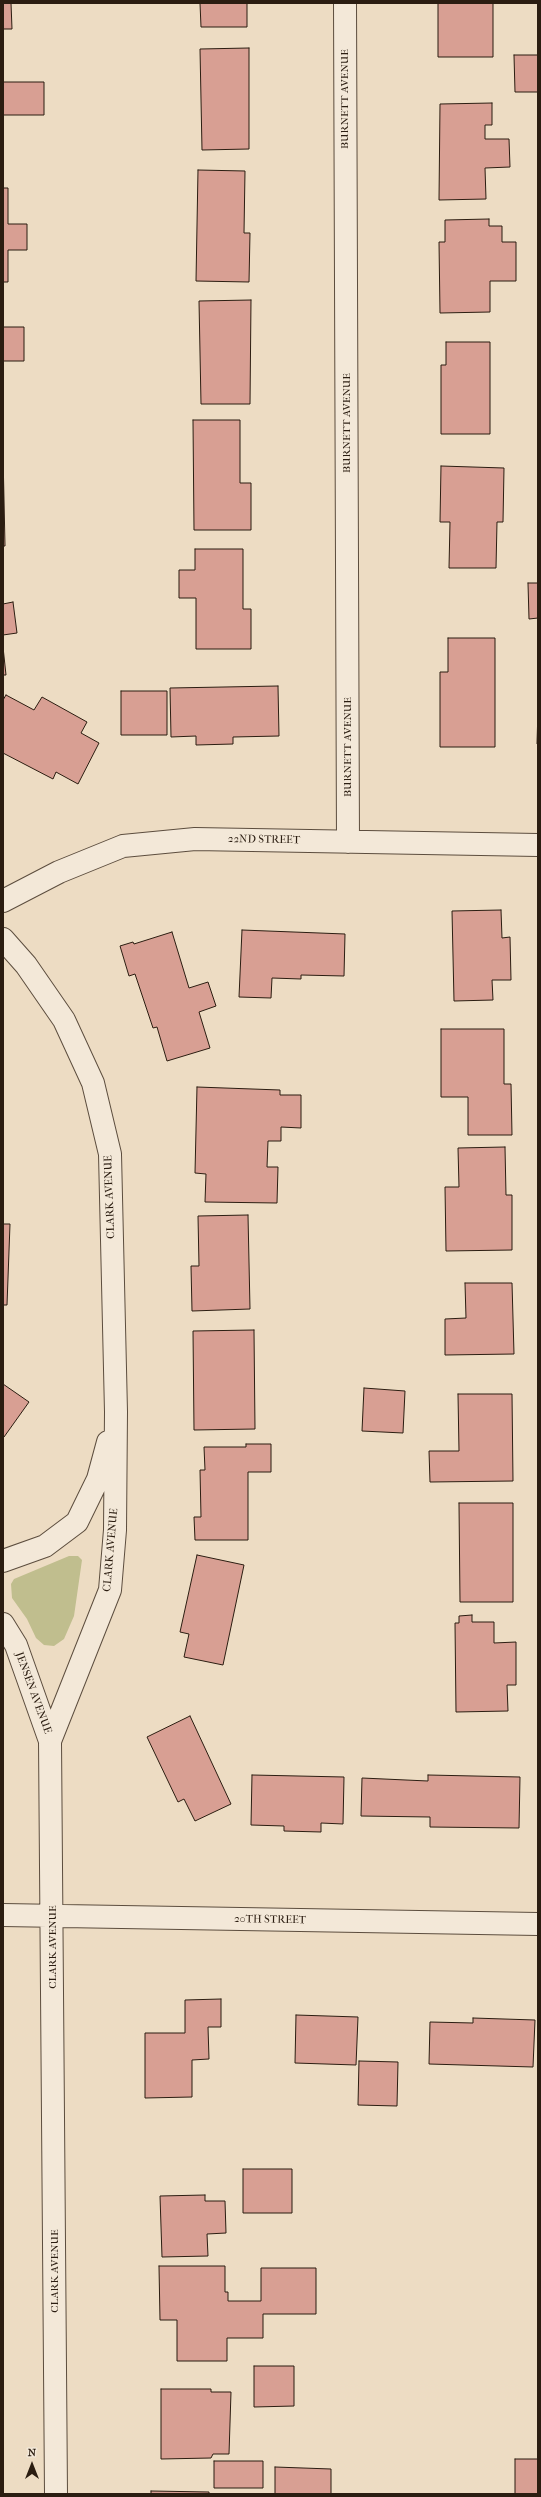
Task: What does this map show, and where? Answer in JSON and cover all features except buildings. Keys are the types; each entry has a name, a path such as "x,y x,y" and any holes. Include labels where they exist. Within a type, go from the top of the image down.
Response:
{"street":[{"name":"BURNETT AVENUE","path":"345,3 348,842"},
{"name":"22ND STREET","path":"3,901 59,872 123,846 195,839 538,844"},
{"name":"CLARK AVENUE","path":"3,939 26,965 64,1020 95,1090 110,1154 116,1412 115,1530 110,1590 50,1741 53,1916 56,2494"},
{"name":"CLARK AVENUE","path":"3,1561 45,1546 77,1522 98,1479 116,1412"},
{"name":"JENSEN AVENUE","path":"3,1624 16,1645 50,1741"},
{"name":"20TH STREET","path":"3,1915 538,1924"}],"shaded area":[{"path":"69,1556 78,1556 82,1560 74,1616 64,1639 54,1646 44,1645 36,1638 27,1619 12,1598 11,1584 14,1579"}]}
